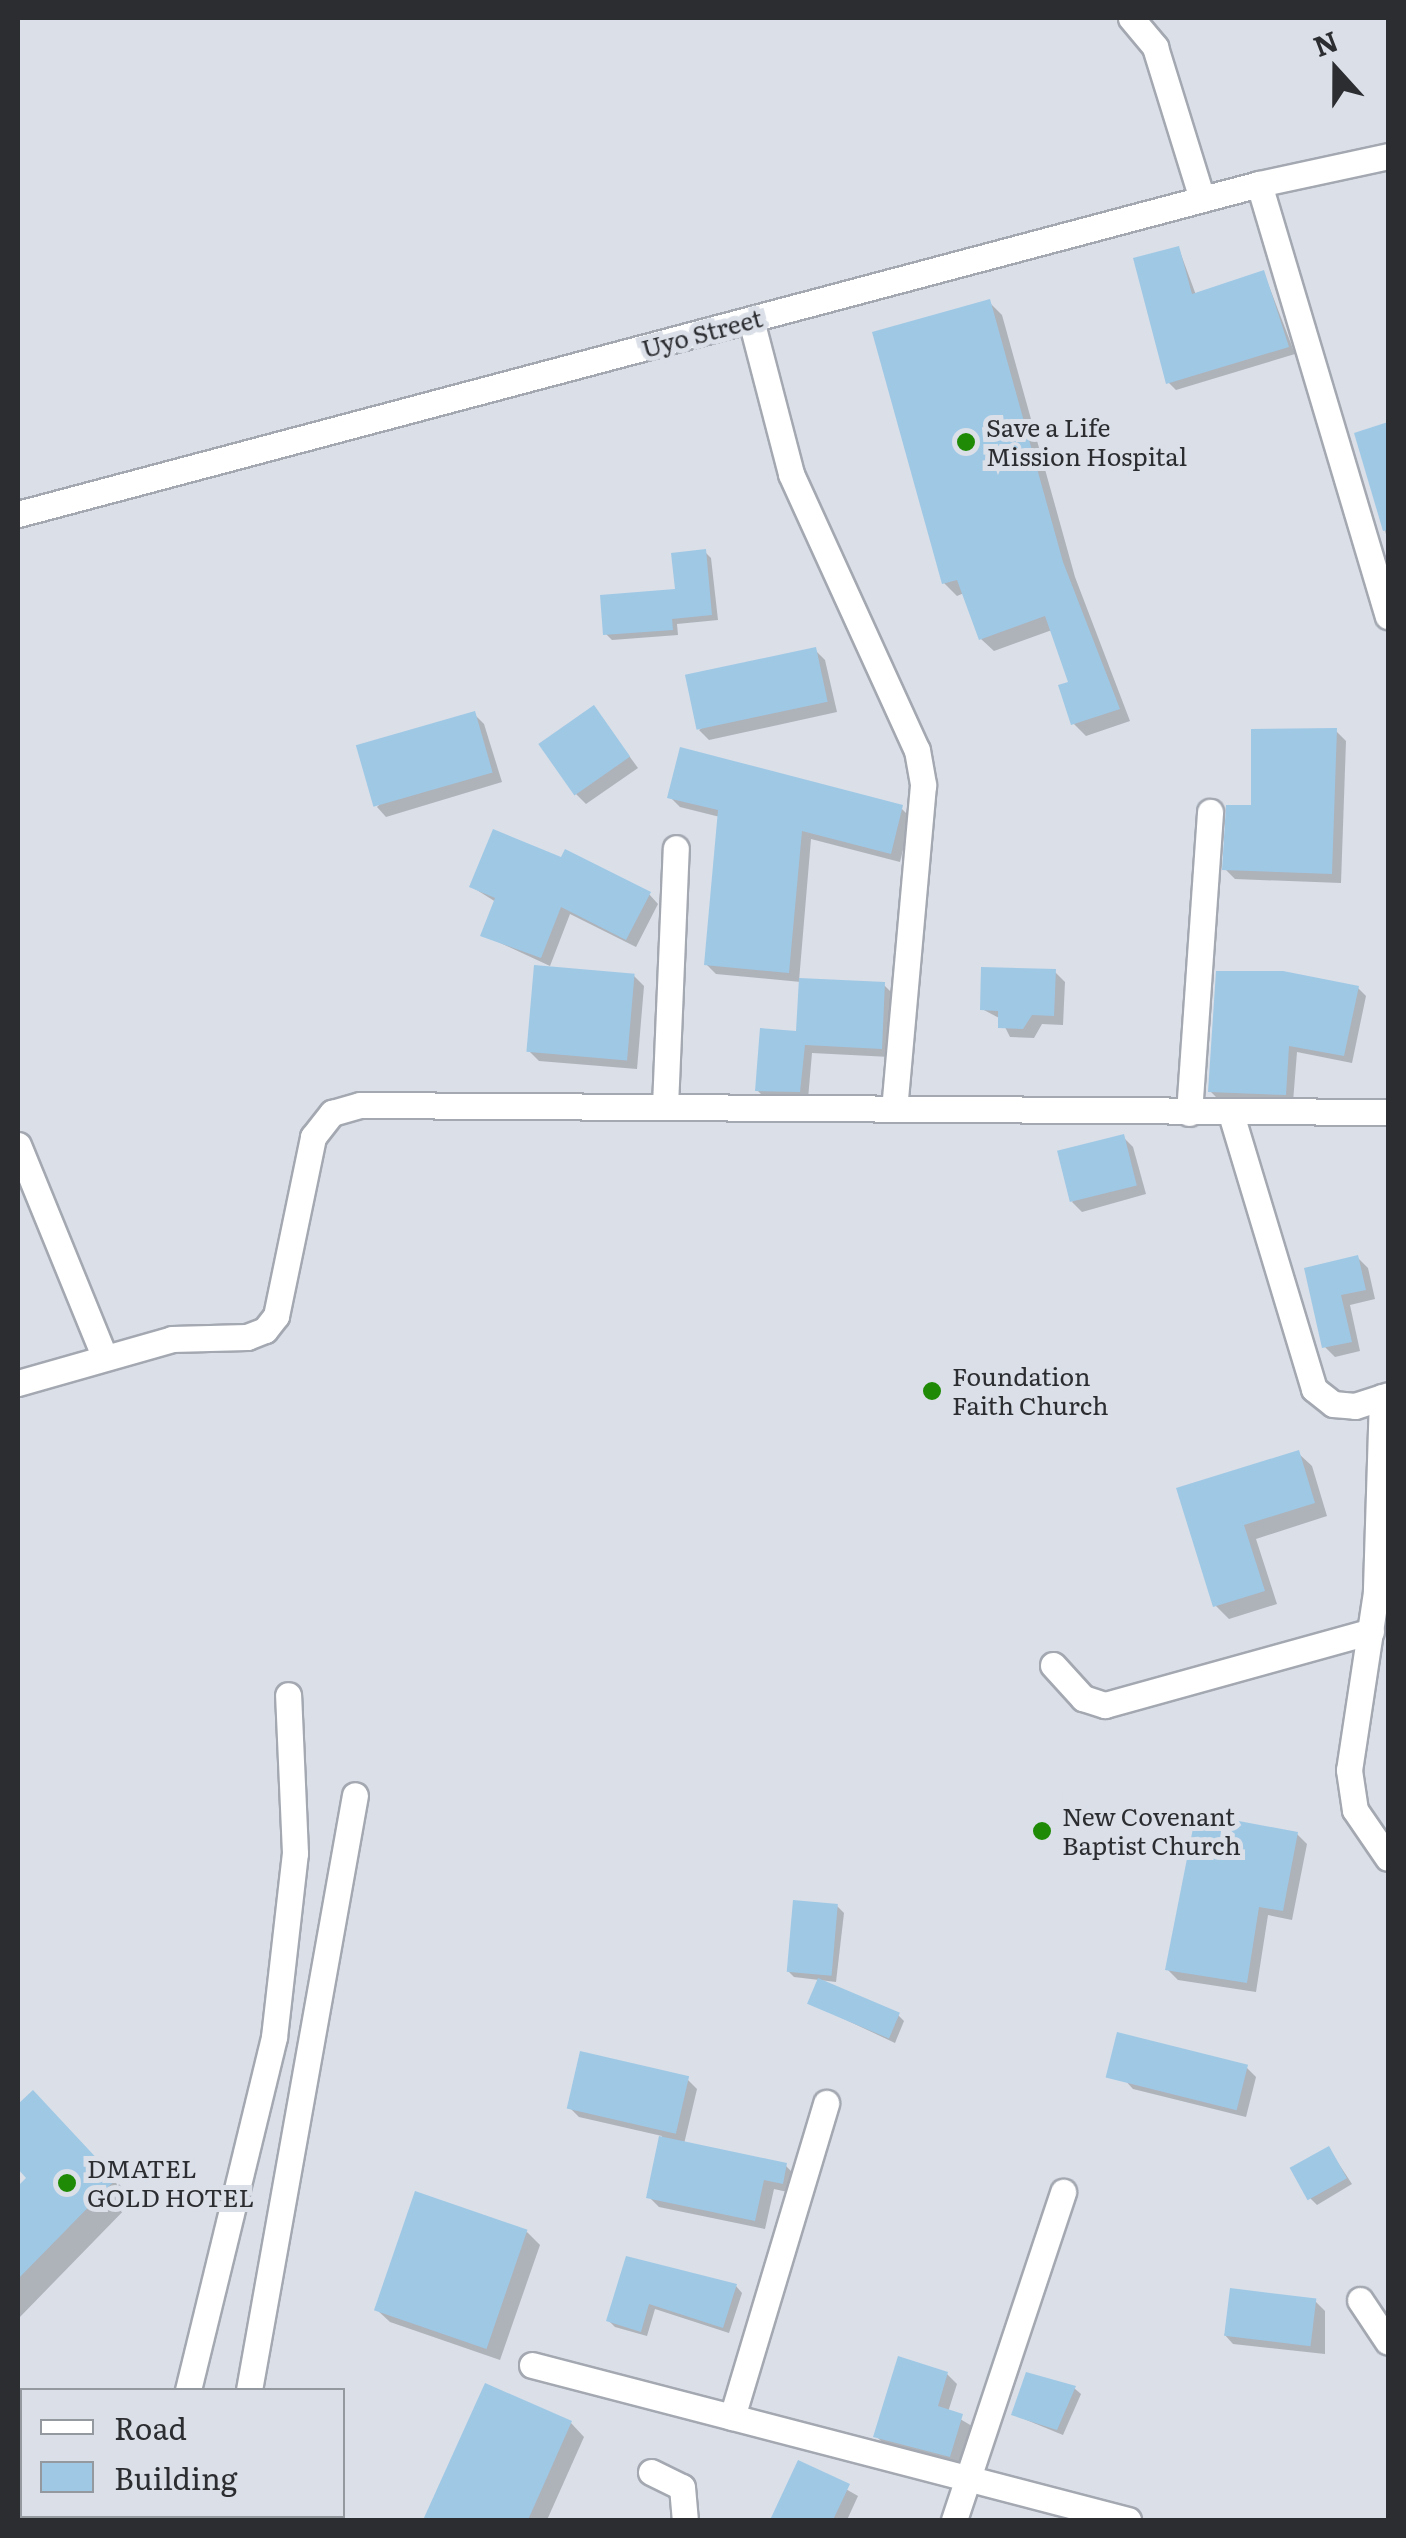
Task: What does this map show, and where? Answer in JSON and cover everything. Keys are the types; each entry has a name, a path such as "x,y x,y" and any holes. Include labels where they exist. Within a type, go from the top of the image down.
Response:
{"street":[{"path":"1130,18 1155,47 1202,199"},
{"name":"Uyo Street","path":"18,514 1259,184 1388,156"},
{"path":"1259,184 1388,616"},
{"path":"751,320 790,474 917,750 923,785 894,1106"},
{"path":"1189,1113 1210,812"},
{"path":"665,1106 676,848"},
{"path":"18,1383 172,1339 247,1337 265,1330 276,1316 312,1138 332,1114 360,1105 894,1106 1230,1114 1388,1112"},
{"path":"1230,1114 1314,1389 1333,1404 1385,1396 1382,1512 1371,1631 1349,1786 1355,1810 1386,1853"},
{"path":"18,1145 104,1356"},
{"path":"1053,1666 1083,1698 1105,1704 1371,1631"},
{"path":"188,2388 274,2036 295,1853 288,1695"},
{"path":"249,2388 355,1795"},
{"path":"732,2417 826,2103"},
{"path":"954,2520 971,2478 1062,2192"},
{"path":"1360,2300 1388,2342"},
{"path":"532,2365 1128,2520"},
{"path":"651,2472 682,2487 685,2520"}],"building":[{"path":"1179,246 1192,294 1264,270 1289,347 1166,384 1133,258"},
{"name":"Save a Life Mission Hospital","path":"990,299 1063,562 1120,709 1071,725 1058,685 1068,682 1045,616 979,640 957,580 942,584 872,332"},
{"path":"1388,422 1388,530 1383,531 1354,433"},
{"path":"706,549 712,615 672,619 673,630 603,635 600,595 675,589 671,553"},
{"path":"816,647 828,702 697,730 685,675"},
{"path":"594,705 630,757 574,796 538,744"},
{"path":"475,711 493,773 373,807 356,745"},
{"path":"1337,728 1332,874 1222,870 1226,805 1251,805 1251,729"},
{"path":"680,747 903,805 891,854 802,831 789,973 704,965 718,810 667,798"},
{"path":"493,829 561,857 565,849 651,892 626,940 561,907 541,958 480,936 495,898 469,887"},
{"path":"534,965 635,974 627,1060 526,1052"},
{"path":"981,967 1056,969 1054,1016 1032,1015 1023,1029 998,1028 998,1011 980,1010"},
{"path":"1216,971 1283,971 1359,986 1344,1056 1289,1046 1286,1095 1208,1092"},
{"path":"799,978 885,982 882,1049 805,1045 800,1092 755,1091 760,1028 796,1031"},
{"path":"1124,1134 1137,1185 1070,1202 1057,1151"},
{"path":"1358,1255 1366,1290 1341,1295 1352,1342 1322,1348 1304,1268"},
{"path":"1299,1450 1315,1503 1244,1525 1265,1591 1213,1607 1176,1488"},
{"path":"1196,1813 1298,1832 1283,1911 1259,1907 1247,1983 1165,1970"},
{"path":"793,1900 838,1904 832,1976 787,1972"},
{"path":"818,1978 900,2013 889,2039 807,2004"},
{"path":"1117,2032 1248,2065 1237,2110 1106,2078"},
{"path":"580,2051 689,2076 676,2134 567,2108"},
{"name":"DMATEL GOLD HOTEL","path":"33,2090 116,2179 18,2279 18,2186 26,2178 18,2169 18,2104"},
{"path":"659,2136 787,2163 783,2184 764,2180 755,2221 646,2198"},
{"path":"1329,2146 1347,2178 1308,2200 1290,2168"},
{"path":"415,2191 528,2230 486,2349 374,2310"},
{"path":"626,2256 737,2284 723,2328 649,2304 641,2332 606,2321"},
{"path":"1230,2288 1316,2299 1311,2346 1224,2336"},
{"path":"898,2356 948,2372 938,2406 963,2414 950,2457 873,2437"},
{"path":"1026,2372 1076,2386 1057,2430 1011,2415"},
{"path":"485,2383 572,2421 528,2520 423,2520"},
{"path":"798,2460 850,2484 833,2520 770,2520"}],"place":[{"name":"Save a Life Mission Hospital","path":"966,442"},
{"name":"Foundation Faith Church","path":"932,1391"},
{"name":"New Covenant Baptist Church","path":"1042,1831"},
{"name":"DMATEL GOLD HOTEL","path":"67,2183"}]}
